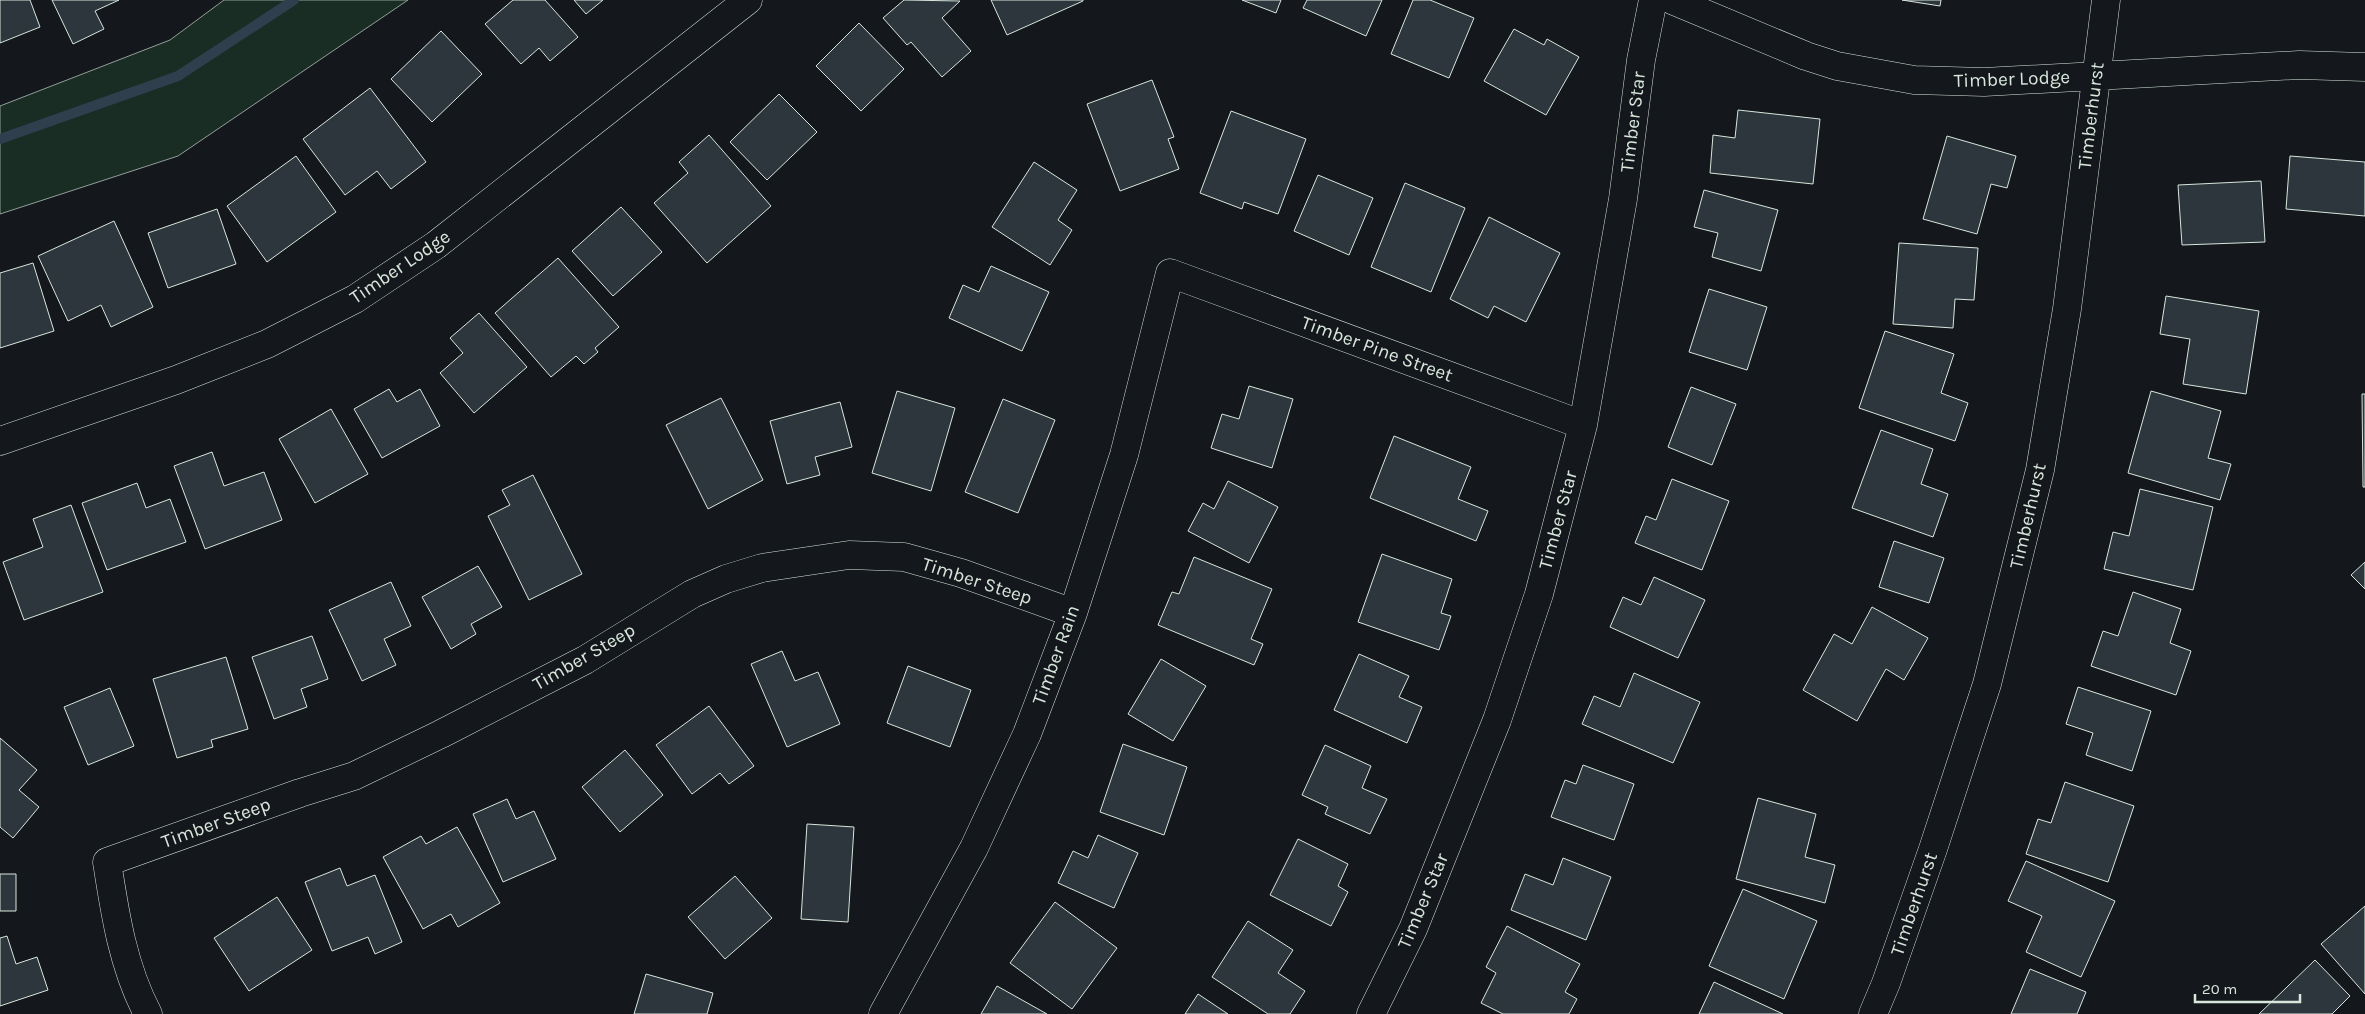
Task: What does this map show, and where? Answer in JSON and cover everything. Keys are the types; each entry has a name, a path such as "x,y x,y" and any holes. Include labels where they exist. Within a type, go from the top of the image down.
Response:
{"street":[{"name":"Timber Lodge","path":"0,441 176,380 267,344 355,299 436,245 748,0"},
{"name":"Timber Star","path":"1372,1014 1413,929 1498,720 1539,594 1583,425 1623,199 1641,60 1653,0"},
{"name":"Timber Lodge","path":"1672,0 1806,56 1837,66 1914,80 1984,82 2299,65 2365,67"},
{"name":"Timberhurst","path":"1873,1014 1933,849 1987,684 2040,470 2067,308 2106,0"},
{"name":"Timber Pine Street","path":"1170,273 1583,425"},
{"name":"Timber Rain","path":"883,1014 974,848 1027,734 1073,613 1124,455 1170,273"},
{"name":"Timber Steep","path":"148,1014 125,954 116,917 107,862 300,793 354,776 450,730 585,660 692,594 726,579 762,568 849,555 904,557 961,573 1073,613"}],"green space":[{"path":"224,0 408,0 178,156 0,214 0,106 170,40"}],"building":[{"path":"0,0 30,0 40,27 0,43"},
{"path":"52,0 119,0 95,11 104,29 73,44"},
{"path":"513,0 545,0 578,37 550,61 539,48 521,64 485,24"},
{"path":"574,0 603,0 586,14"},
{"path":"904,0 960,1 942,18 971,51 942,77 911,42 907,45 883,18"},
{"path":"991,0 1083,0 1083,1 1007,35"},
{"path":"1242,0 1281,0 1276,13"},
{"path":"1307,0 1382,0 1366,36 1303,8"},
{"path":"1413,0 1430,0 1474,18 1449,78 1391,54"},
{"path":"1902,0 1941,0 1940,6"},
{"path":"859,23 904,69 861,111 816,66"},
{"path":"1514,29 1544,45 1547,39 1579,57 1546,115 1484,81"},
{"path":"441,31 482,74 432,122 391,79"},
{"path":"1152,80 1174,137 1168,139 1179,169 1120,191 1087,104"},
{"path":"370,88 426,162 391,189 377,171 345,195 303,139"},
{"path":"779,94 817,132 767,180 730,142"},
{"path":"1738,110 1820,119 1813,184 1710,173 1713,135 1735,138"},
{"path":"1231,111 1306,139 1278,214 1244,202 1242,209 1200,193"},
{"path":"709,135 771,206 707,263 654,203 688,173 679,162"},
{"path":"1947,136 2016,156 2007,188 1991,184 1977,234 1923,219"},
{"path":"296,156 336,212 267,262 227,206"},
{"path":"2290,156 2365,162 2365,216 2286,209"},
{"path":"1034,162 1077,190 1058,220 1072,230 1050,265 992,227"},
{"path":"1318,175 1373,198 1349,255 1294,231"},
{"path":"2261,181 2265,242 2182,245 2178,185"},
{"path":"1405,183 1465,208 1431,292 1371,267"},
{"path":"1704,190 1778,210 1761,271 1712,257 1718,233 1694,227"},
{"path":"621,207 662,252 613,296 572,251"},
{"path":"217,209 236,264 168,288 148,233"},
{"path":"1489,217 1560,253 1526,322 1494,306 1488,318 1450,299"},
{"path":"114,221 153,307 111,327 101,305 68,321 38,256"},
{"path":"1899,243 1978,248 1974,300 1955,299 1953,328 1893,324"},
{"path":"558,258 619,327 595,348 598,352 584,364 576,356 551,377 495,313"},
{"path":"33,263 54,331 0,348 0,273"},
{"path":"991,266 1049,292 1022,351 949,318 963,285 979,292"},
{"path":"1709,289 1767,307 1747,370 1689,352"},
{"path":"2166,296 2259,311 2246,394 2183,384 2190,339 2160,334"},
{"path":"479,313 527,367 474,413 440,373 463,353 450,338"},
{"path":"1885,331 1954,354 1941,393 1968,403 1955,441 1859,408"},
{"path":"1249,386 1293,399 1272,468 1211,448 1222,414 1239,419"},
{"path":"1691,387 1736,404 1712,465 1668,447"},
{"path":"389,389 397,402 420,389 440,426 382,458 354,409"},
{"path":"897,391 955,408 931,491 872,473"},
{"path":"2151,391 2221,411 2208,458 2231,464 2220,500 2128,473"},
{"path":"2362,394 2365,394 2365,487 2363,487"},
{"path":"721,398 763,480 708,509 666,425"},
{"path":"1003,399 1055,420 1018,513 965,492"},
{"path":"840,402 852,447 815,457 820,475 787,484 770,421"},
{"path":"331,409 368,474 315,503 279,439"},
{"path":"1881,430 1933,449 1921,484 1948,494 1933,537 1852,508"},
{"path":"1394,436 1471,467 1458,499 1488,511 1476,541 1370,498"},
{"path":"212,452 224,486 264,472 282,520 205,549 174,466"},
{"path":"533,475 582,574 529,600 488,516 510,505 502,490"},
{"path":"1672,479 1729,501 1702,570 1635,543 1646,516 1656,520"},
{"path":"1228,481 1278,507 1249,563 1188,531 1203,503 1214,509"},
{"path":"137,483 146,508 170,499 186,542 107,570 82,503"},
{"path":"2140,489 2213,507 2193,590 2104,569 2113,532 2129,536"},
{"path":"71,505 103,592 24,620 3,562 43,547 33,519"},
{"path":"1894,541 1944,558 1929,603 1879,587"},
{"path":"1382,554 1452,579 1441,613 1451,616 1439,650 1358,622"},
{"path":"1194,557 1272,589 1251,639 1263,644 1254,665 1158,625 1172,592 1179,594"},
{"path":"2365,562 2365,589 2351,575"},
{"path":"478,566 502,607 471,624 476,634 451,649 422,597"},
{"path":"1654,577 1705,600 1678,658 1610,627 1623,597 1641,605"},
{"path":"391,582 411,626 384,639 396,665 362,681 329,610"},
{"path":"2133,592 2181,609 2170,643 2191,651 2176,695 2091,666 2103,631 2118,636"},
{"path":"1872,607 1928,638 1904,680 1886,669 1857,721 1803,690 1834,634 1852,644"},
{"path":"312,636 328,679 301,689 307,707 274,719 252,657"},
{"path":"782,651 795,681 818,672 840,724 787,747 751,664"},
{"path":"1359,654 1409,676 1399,697 1422,707 1407,743 1334,710"},
{"path":"226,657 248,729 211,740 213,747 177,758 153,679"},
{"path":"1161,659 1206,686 1173,741 1128,714"},
{"path":"908,666 971,690 950,747 887,723"},
{"path":"1634,673 1700,702 1673,763 1582,724 1594,696 1620,707"},
{"path":"2078,687 2151,711 2132,771 2086,755 2093,733 2066,724"},
{"path":"110,688 134,746 88,765 64,707"},
{"path":"709,706 754,766 729,784 720,773 692,794 656,745"},
{"path":"0,738 37,770 19,790 39,807 13,838 0,827"},
{"path":"1123,744 1187,767 1164,835 1100,812"},
{"path":"1325,745 1371,766 1362,788 1387,799 1370,834 1325,814 1328,807 1302,795"},
{"path":"625,750 663,795 620,832 582,787"},
{"path":"1583,765 1634,784 1614,840 1551,817 1565,780 1576,784"},
{"path":"2065,782 2134,806 2108,882 2026,854 2038,819 2051,823"},
{"path":"1758,798 1816,814 1805,857 1835,865 1825,903 1736,879"},
{"path":"507,799 516,819 534,811 556,859 503,882 473,814"},
{"path":"807,824 854,827 848,922 801,919"},
{"path":"457,827 500,903 458,927 451,914 423,929 383,857 421,836 426,844"},
{"path":"1098,835 1138,853 1114,908 1058,883 1073,851 1088,858"},
{"path":"1298,839 1348,864 1338,886 1348,892 1331,926 1270,895"},
{"path":"1563,858 1611,877 1586,940 1511,910 1525,874 1553,885"},
{"path":"2026,861 2115,901 2081,977 2026,952 2042,916 2008,901"},
{"path":"340,868 347,886 375,875 402,942 375,954 368,937 332,951 305,882"},
{"path":"0,874 16,874 16,911 0,911"},
{"path":"735,876 772,918 725,959 688,917"},
{"path":"1743,889 1817,921 1784,999 1709,966"},
{"path":"277,897 312,950 249,991 214,938"},
{"path":"1055,902 1117,948 1072,1009 1010,963"},
{"path":"2365,906 2365,994 2321,944"},
{"path":"1248,921 1293,950 1278,973 1305,991 1290,1014 1268,1014 1212,977"},
{"path":"1507,926 1580,964 1565,992 1577,999 1569,1014 1503,1014 1481,1003 1496,973 1486,967"},
{"path":"7,936 16,964 37,957 48,990 0,1006 0,938"},
{"path":"2315,960 2350,996 2332,1014 2259,1014"},
{"path":"2030,969 2086,992 2077,1014 2011,1014"},
{"path":"646,974 713,993 707,1014 634,1014"},
{"path":"1714,982 1783,1014 1699,1014"},
{"path":"997,986 1047,1014 981,1014"},
{"path":"1198,994 1228,1014 1185,1014"}],"waterway":[{"path":"0,139 178,76 294,0"}]}
